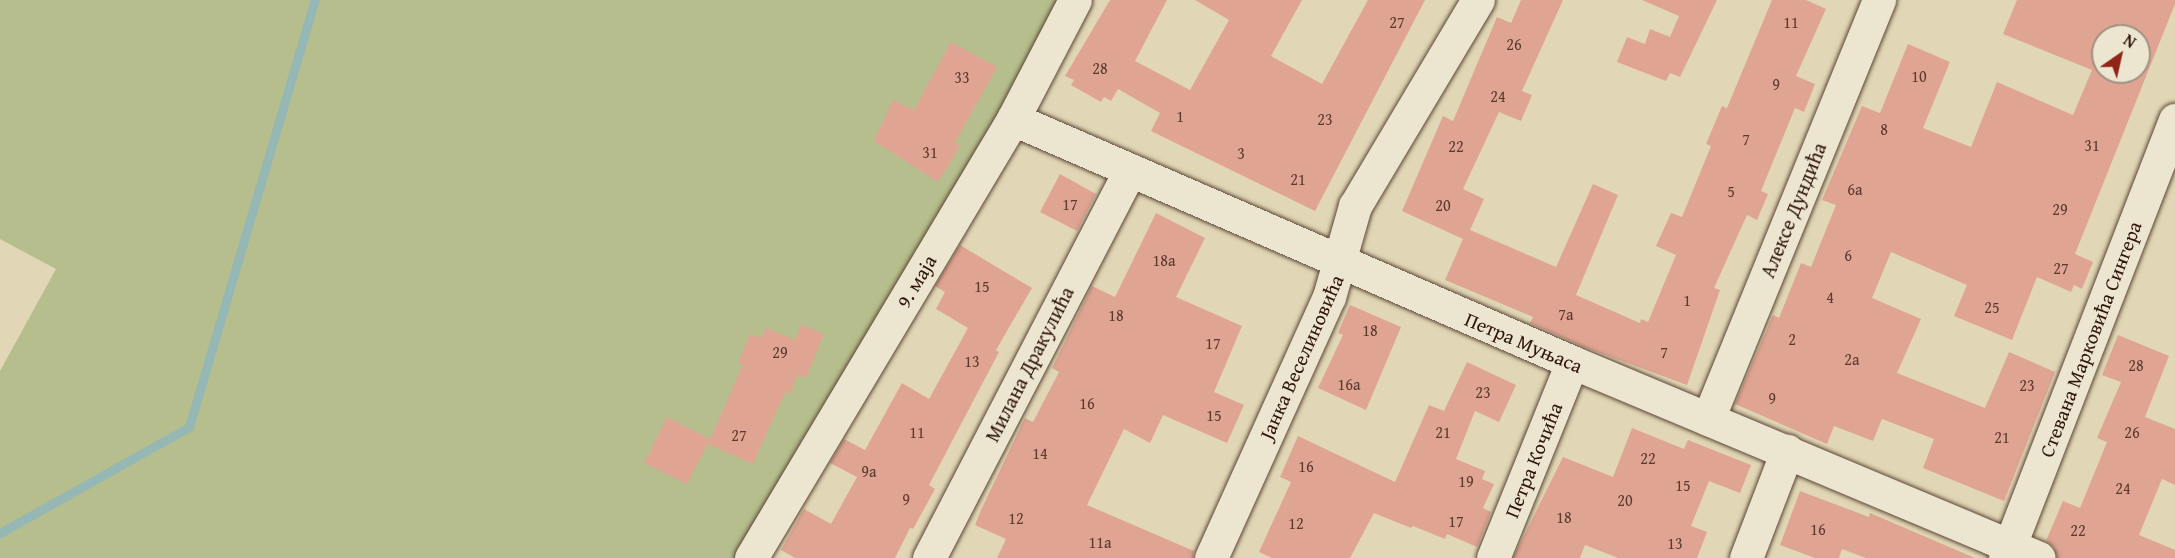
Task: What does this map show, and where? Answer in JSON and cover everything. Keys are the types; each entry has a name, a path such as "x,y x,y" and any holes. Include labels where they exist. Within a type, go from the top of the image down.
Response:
{"street":[{"name":"9. маја","path":"751,558 1013,119 1075,0"},
{"name":"Јанка Веселиновића","path":"1211,558 1329,297 1341,263 1355,206 1478,0"},
{"name":"Алексе Дундића","path":"1708,419 1879,0"},
{"name":"Петра Муњаса","path":"1013,119 1341,263 1787,451 2007,552 2039,558"},
{"name":"Стевана Марковића Сингера","path":"2007,552 2175,120"},
{"name":"Милана Дракулића","path":"929,558 1130,170"},
{"name":"Петра Кочића","path":"1493,558 1572,362"},
{"path":"1746,558 1787,451"}],"green space":[{"path":"0,0 1067,0 751,558 0,558 0,371 56,269 0,239"}],"building":[{"path":"1110,0 1167,0 1135,61 1190,90 1229,20 1195,0 1302,0 1271,56 1322,84 1368,0 1425,0 1315,211 1151,131 1160,113 1118,89 1111,101 1104,97 1101,102 1071,85 1074,80 1065,76"},
{"path":"1521,0 1563,0 1522,91 1532,95 1521,121 1499,112 1463,189 1484,199 1470,230 1556,267 1593,184 1618,195 1576,295 1640,323 1641,319 1648,322 1676,255 1656,246 1671,213 1682,217 1711,146 1706,144 1722,106 1727,108 1772,0 1806,0 1826,9 1796,76 1815,84 1804,112 1795,108 1761,191 1768,194 1757,220 1747,215 1714,288 1720,290 1687,385 1584,347 1530,323 1533,317 1445,280 1463,239 1402,211 1443,116 1453,121 1497,17 1511,23"},
{"path":"1642,0 1717,0 1680,77 1670,73 1666,81 1617,62 1627,37 1645,44 1650,29 1670,37 1679,16"},
{"path":"2017,0 2175,0 2151,64 2151,24 2091,24 2091,70 2003,34"},
{"path":"951,42 997,67 955,143 960,146 938,182 874,141 893,100 914,110"},
{"path":"1908,44 1950,62 1923,128 1971,147 1997,82 2073,115 2091,72 2091,84 2143,84 2075,254 2093,262 2082,289 2074,285 2071,292 2037,277 2012,340 1954,316 1967,285 1891,252 1872,298 1921,319 1897,373 1985,408 2009,352 2055,372 2004,501 1923,468 1934,439 1882,419 1873,441 1834,426 1827,444 1735,404 1773,315 1779,318 1801,263 1811,267 1836,205 1822,200 1862,106 1880,113"},
{"path":"1060,174 1096,194 1077,231 1040,212"},
{"path":"1156,213 1205,238 1176,297 1242,326 1214,392 1244,405 1227,443 1163,415 1150,443 1124,429 1087,505 1194,551 1193,558 997,558 1006,539 975,525 981,510 1025,418 1033,422 1059,372 1052,368 1092,286 1115,297"},
{"path":"960,245 1032,288 996,350 999,352 929,485 935,489 913,529 910,528 895,558 795,558 781,550 804,509 831,524 857,477 830,463 844,439 865,450 902,383 929,399 968,328 936,309 945,292 935,286"},
{"path":"1350,305 1401,327 1366,410 1318,388 1343,335 1338,333"},
{"path":"801,325 824,334 806,378 797,375 790,394 785,392 753,464 708,444 743,365 738,363 750,334 762,338 766,328 795,340"},
{"path":"2118,335 2169,356 2145,417 2175,429 2175,485 2162,479 2139,535 2175,550 2175,558 2057,558 2054,547 2046,541 2063,501 2080,508 2107,442 2097,438 2121,382 2102,375"},
{"path":"1467,362 1516,385 1499,422 1475,411 1456,459 1485,471 1482,479 1494,484 1483,508 1491,512 1477,547 1447,534 1445,539 1374,513 1350,558 1272,558 1259,552 1291,482 1280,477 1298,436 1395,482 1429,405 1444,411"},
{"path":"667,417 710,439 687,484 644,463"},
{"path":"1632,428 1684,449 1688,440 1751,465 1740,493 1709,481 1691,526 1707,532 1697,558 1618,558 1585,545 1580,558 1513,558 1563,457 1613,477"},
{"path":"1800,491 1869,517 1870,513 1975,558 1866,558 1842,549 1839,558 1815,558 1780,545"}],"waterway":[{"path":"0,533 189,427 315,0"}]}
